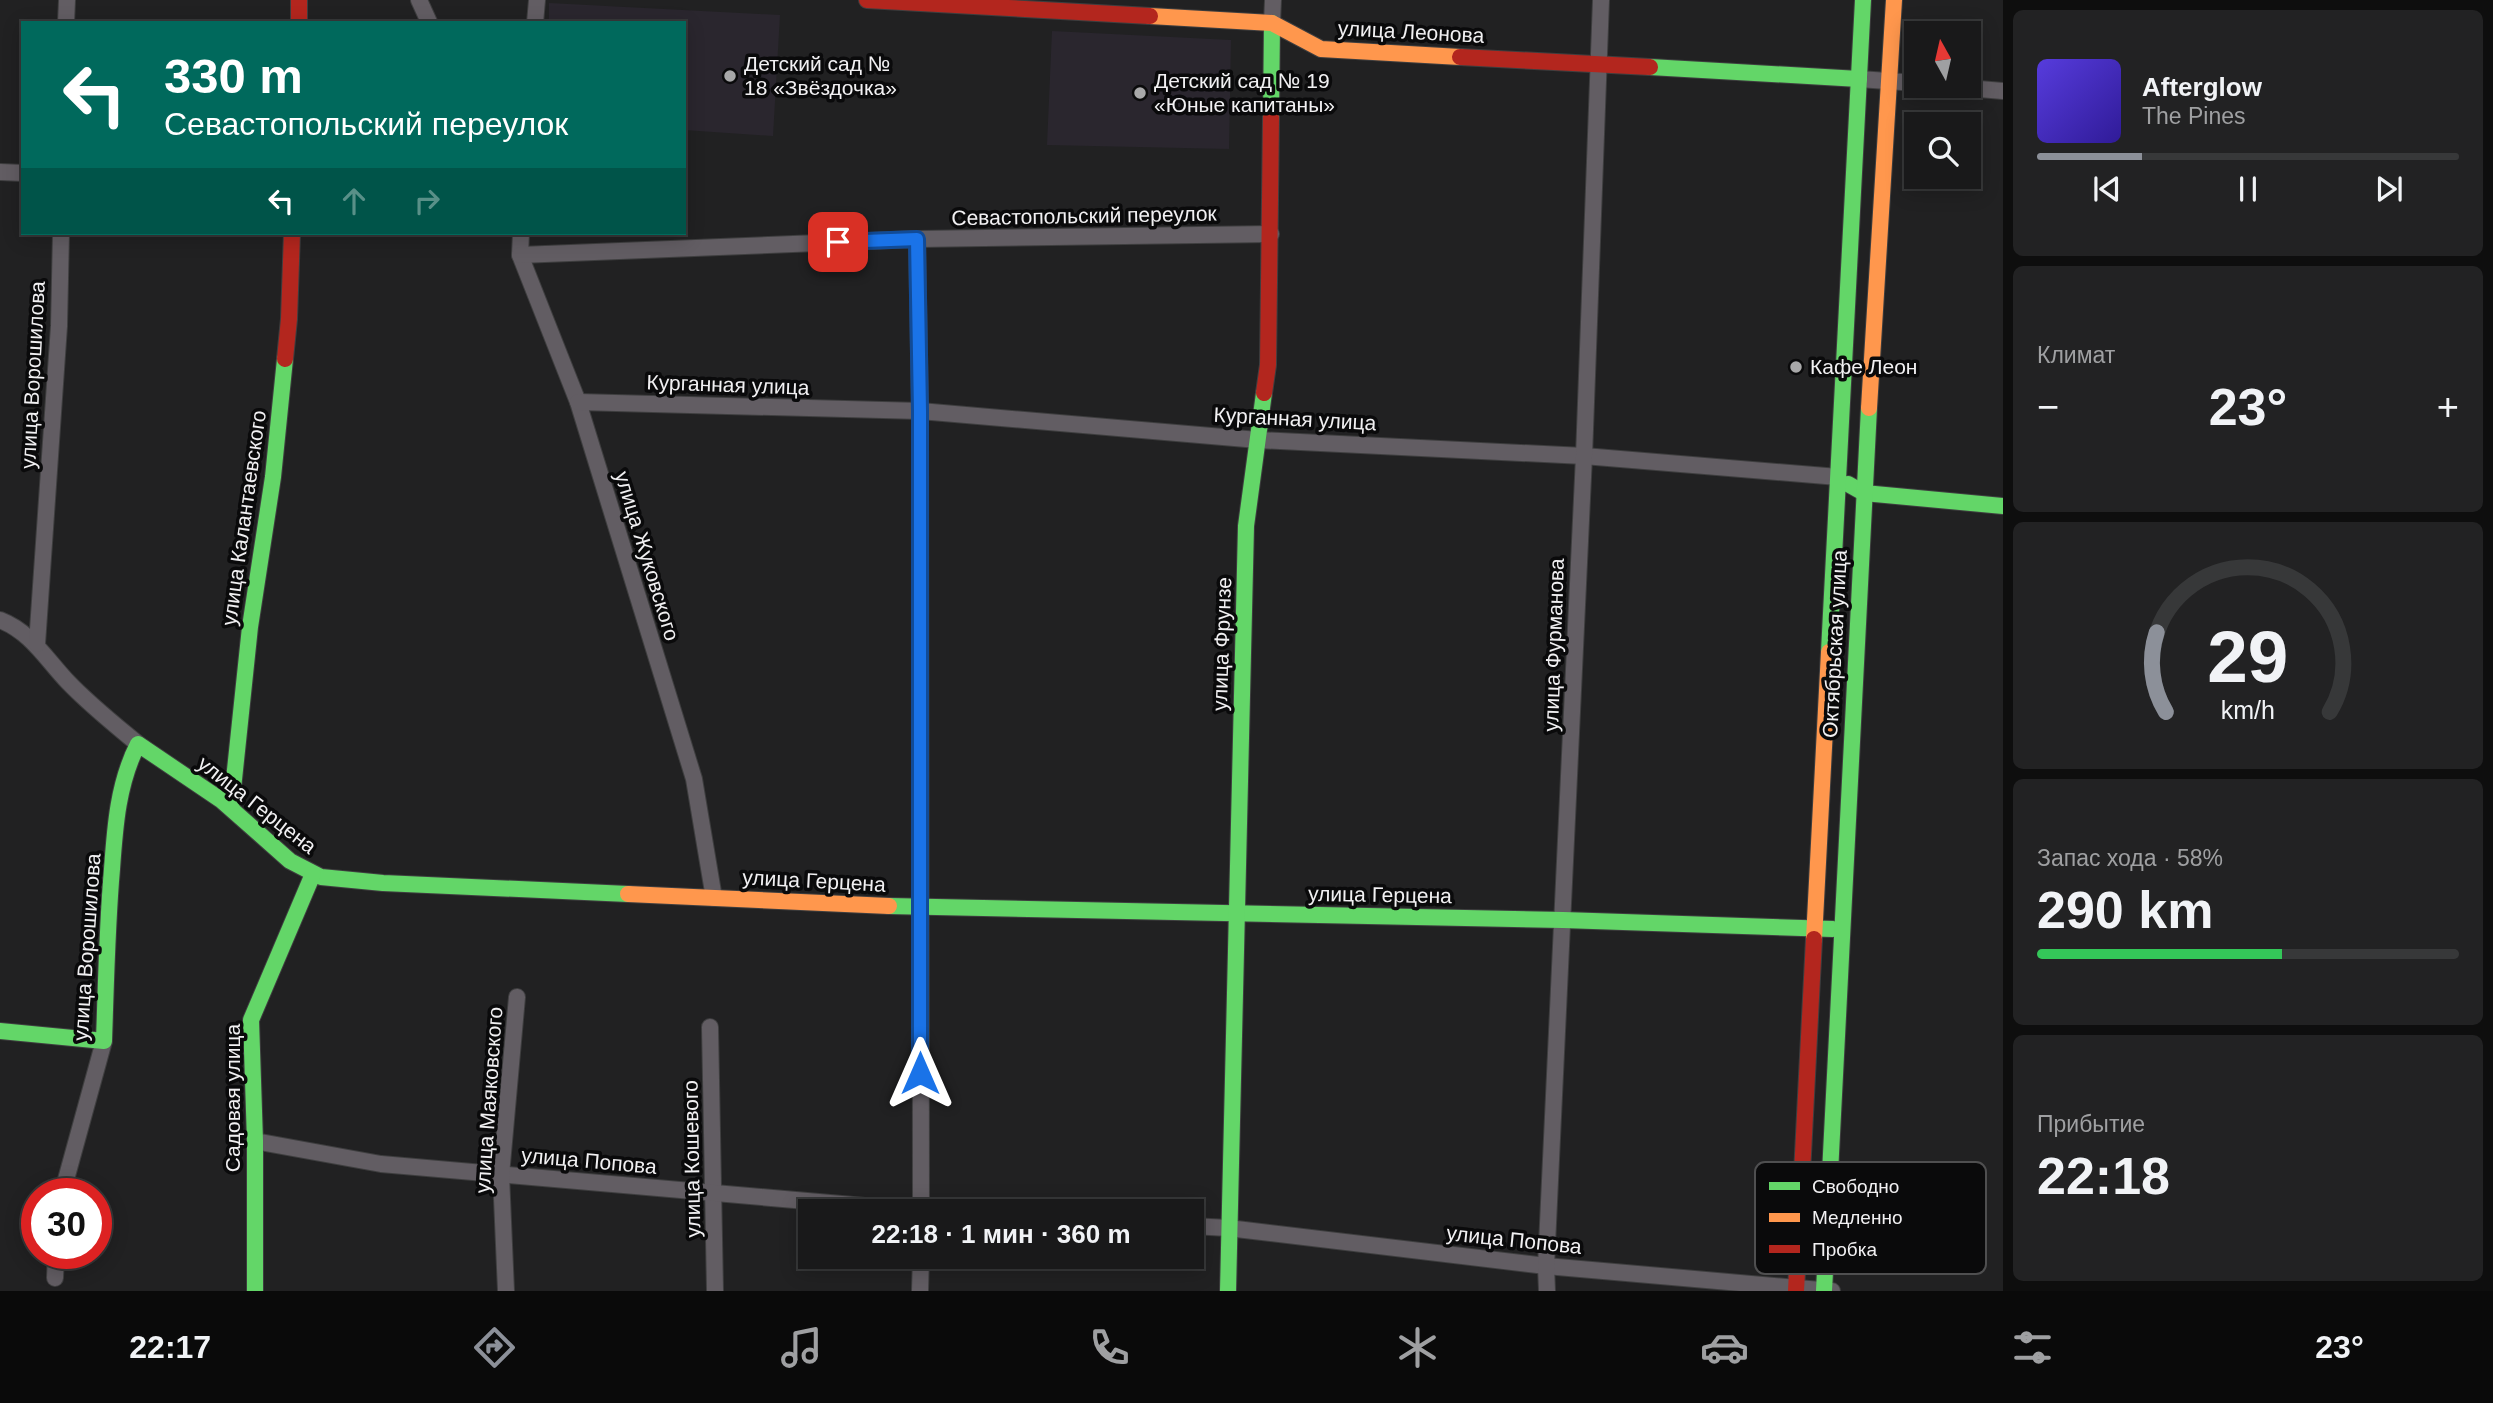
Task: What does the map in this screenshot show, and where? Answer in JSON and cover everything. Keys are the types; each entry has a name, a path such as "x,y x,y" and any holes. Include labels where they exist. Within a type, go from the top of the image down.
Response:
{"street":[{"path":"66,21 67,0"},
{"path":"299,0 299,21"},
{"path":"419,0 429,21"},
{"path":"535,21 537,0"},
{"name":"улица Леонова","path":"867,0 1272,23 1321,49 1904,82"},
{"name":"улица Фрунзе","path":"1228,1291 1246,526 1268,365 1273,0"},
{"name":"улица Фурманова","path":"1548,1291 1546,1266 1584,456 1601,0"},
{"name":"Октябрьская улица","path":"1803,1162 1863,0"},
{"name":"Октябрьская улица","path":"1833,1162 1864,493 1894,0"},
{"path":"1981,89 2003,91"},
{"path":"0,172 21,173"},
{"name":"Севастопольский переулок","path":"520,255 917,239 1271,234"},
{"name":"улица Ворошилова","path":"37,645 59,326 61,235"},
{"name":"улица Калантаевского","path":"231,808 250,628 273,477 289,319 292,235"},
{"name":"улица Жуковского","path":"521,235 520,255 579,402 694,779 714,898"},
{"path":"917,239 920,411 921,1199"},
{"name":"Курганная улица","path":"579,402 920,411 1258,440 1584,456 1838,477 1864,493 2003,506"},
{"name":"улица Герцена","path":"0,620 15,626 37,645 68,682 138,744 231,808 290,861 313,874 336,879 920,907 1563,920 1843,930"},
{"name":"улица Ворошилова","path":"66,1178 104,1041 108,900 120,787 127,764 138,744"},
{"name":"Садовая улица","path":"255,1291 255,1141 251,1020 313,874"},
{"name":"улица Маяковского","path":"506,1291 501,1175 517,997"},
{"name":"улица Кошевого","path":"710,1027 715,1291"},
{"path":"0,1031 104,1041"},
{"name":"улица Попова","path":"255,1141 381,1164 798,1200"},
{"name":"улица Попова","path":"1204,1227 1546,1266 1827,1291"},
{"path":"55,1269 55,1278"},
{"path":"920,1291 921,1269"}],"shaded area":[{"name":"Детский сад № 18 «Звёздочка»","path":"549,3 780,15 773,136 686,130 686,21 549,21"},
{"name":"Детский сад № 19 «Юные капитаны»","path":"1052,31 1231,40 1229,149 1047,145"}],"traffic: fast":[{"path":"1829,652 1863,0"},
{"path":"1271,117 1272,23"},
{"path":"1650,67 1859,79"},
{"path":"231,808 250,627 273,477 285,359"},
{"path":"1228,1291 1246,526 1264,393"},
{"path":"1831,1162 1869,408"},
{"path":"1848,484 1864,493 2003,506"},
{"path":"0,1031 104,1041 116,821 126,774 138,744 221,800 290,861 321,877 383,883 628,894"},
{"path":"255,1291 255,1141 251,1020 313,874"},
{"path":"889,906 1563,920 1833,929"},
{"path":"1824,1291 1825,1274"}],"traffic: slow":[{"path":"1869,408 1894,0"},
{"path":"1150,16 1272,23 1321,49 1460,57"},
{"path":"1814,939 1829,652"},
{"path":"628,894 889,906"}],"traffic: jam":[{"path":"299,0 299,21"},
{"path":"867,0 1150,16"},
{"path":"1460,57 1650,67"},
{"path":"1264,393 1268,365 1271,117"},
{"path":"285,359 292,235"},
{"path":"1803,1162 1814,939"},
{"path":"1796,1291 1797,1274"}],"place":[{"name":"Детский сад № 18 «Звёздочка»","path":"730,76"},
{"name":"Детский сад № 19 «Юные капитаны»","path":"1140,93"},
{"name":"Кафе Леон","path":"1796,367"}],"route":[{"path":"838,242 917,239 920,411 920,1073"}]}
